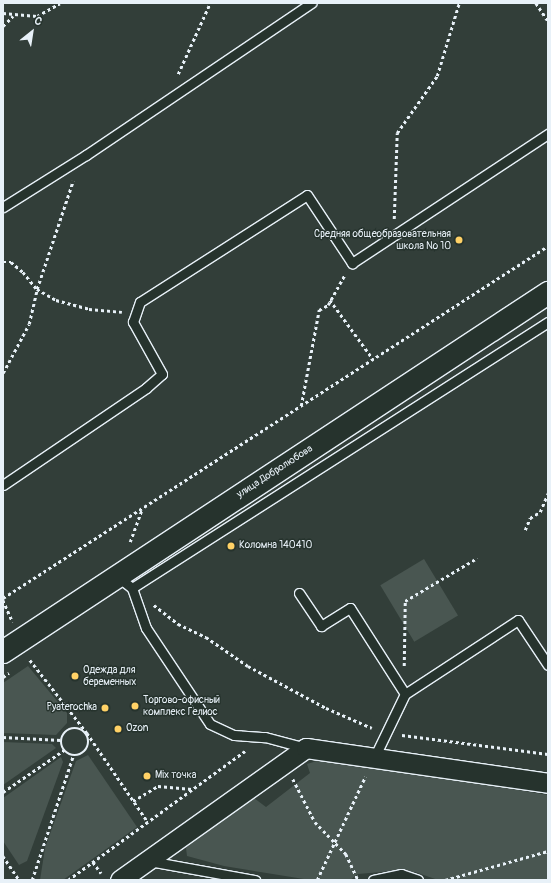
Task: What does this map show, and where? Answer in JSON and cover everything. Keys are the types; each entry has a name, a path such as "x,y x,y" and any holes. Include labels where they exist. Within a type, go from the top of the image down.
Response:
{"street":[{"name":"улица Добролюбова","path":"3,652 22,639 124,582 548,293"},
{"path":"120,880 306,748 548,783"}],"lane":[{"path":"3,207 86,155 311,3"},
{"path":"3,485 146,388 162,374 133,322 140,302 307,195 352,263 548,134"},
{"path":"306,748 265,737 234,735 210,724 146,628 124,582 548,322"},
{"path":"299,593 321,626 350,608 405,694"},
{"path":"374,758 405,694 518,620 548,665"},
{"path":"147,861 255,880"},
{"path":"373,880 401,874 418,880"}],"path":[{"path":"3,13 37,16 60,3"},
{"path":"167,100 210,3"},
{"path":"393,236 397,134 437,76 459,3"},
{"path":"536,3 548,21"},
{"path":"3,26 14,15"},
{"path":"3,373 29,324 37,289 68,192 86,155"},
{"path":"148,822 87,733 31,659 3,599 548,246"},
{"path":"3,262 11,262 37,289 56,300 89,309 136,314"},
{"path":"301,406 319,310 330,300 352,263"},
{"path":"330,300 373,359"},
{"path":"525,530 530,518 540,512 548,493"},
{"path":"392,674 406,665 405,601 477,558"},
{"path":"124,582 178,624 206,637 248,666 326,708 385,733 548,754"},
{"path":"25,663 31,659"},
{"path":"3,677 14,670"},
{"path":"72,728 83,729 87,733 89,738 88,749 84,753 73,756 64,750 61,740 63,734 72,728"},
{"path":"3,737 61,740"},
{"path":"68,880 265,737"},
{"path":"3,792 64,750"},
{"path":"32,880 73,756"},
{"path":"317,880 374,758"},
{"path":"282,764 300,789 315,822 346,854 358,880"},
{"path":"133,801 158,786 193,789"},
{"path":"445,880 548,851"},
{"path":"3,856 19,880"},
{"path":"93,862 106,880"}],"shaded area":[{"path":"424,559 458,616 414,642 380,585"},
{"path":"28,666 67,713 67,723 56,735 3,733 3,683"},
{"path":"3,742 52,744 56,748 3,785"},
{"path":"88,755 137,827 63,880 40,880 45,848 76,761"},
{"path":"61,757 63,762 27,861 19,865 3,841 3,798"},
{"path":"327,758 548,795 548,880 438,880 415,872 393,871 358,874 350,880 310,880 224,866 187,856 186,848 192,838 200,831 254,798 266,807 310,773 307,764"}],"place":[{"name":"Средняя общеобразовательная школа № 10","path":"459,240"},
{"name":"Коломна 140410","path":"231,546"},
{"name":"Одежда для беременных","path":"75,676"},
{"name":"Торгово-офисный комплекс Гелиос","path":"135,706"},
{"name":"Pyaterochka","path":"105,708"},
{"name":"Ozon","path":"118,729"},
{"name":"Mix точка","path":"147,776"}]}
